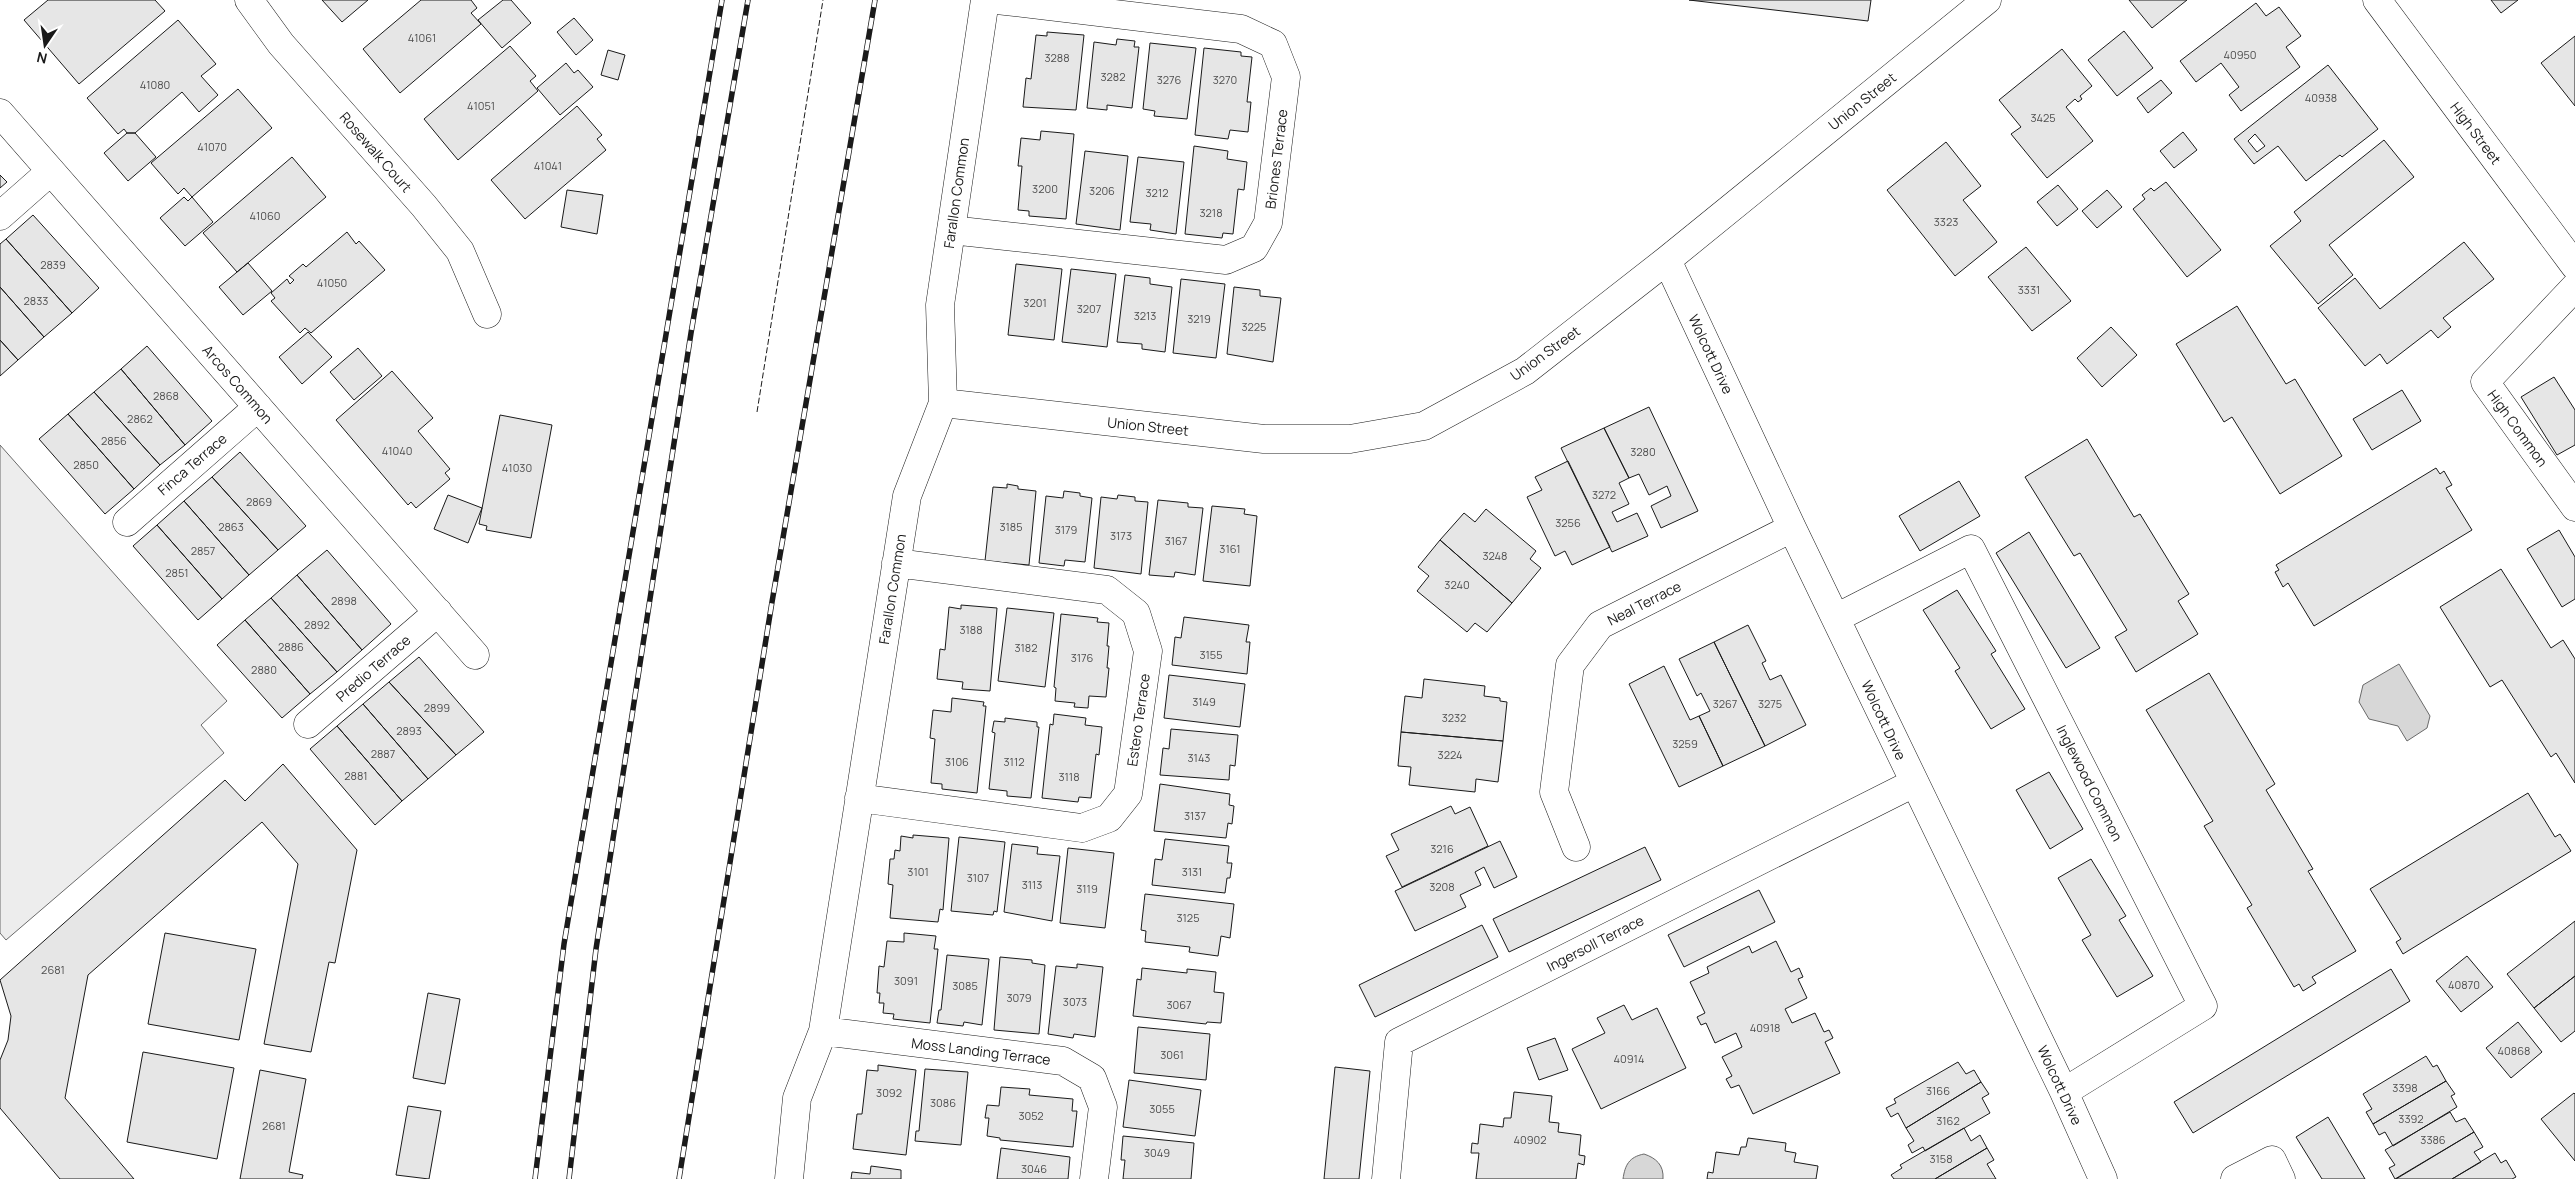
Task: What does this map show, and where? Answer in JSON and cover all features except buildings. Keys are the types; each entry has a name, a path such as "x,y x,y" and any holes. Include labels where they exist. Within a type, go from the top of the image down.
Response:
{"street":[{"name":"Rosewalk Court","path":"249,0 281,44 424,206 460,251 488,314"},
{"name":"Farallon Common","path":"789,1179 797,1098 823,1030 907,496 943,403 940,306 984,0"},
{"name":"Briones Terrace","path":"951,230 1226,260 1254,248 1268,223 1286,77 1273,44 1241,29 1162,10 997,0"},
{"name":"Union Street","path":"943,403 1264,439 1350,439 1424,426 1525,371 1667,260 1987,0"},
{"name":"High Street","path":"2377,0 2575,266"},
{"name":"Arcos Common","path":"0,113 475,655"},
{"path":"0,216 51,171"},
{"name":"Wolcott Drive","path":"1667,260 1792,528 2064,1092 2103,1179"},
{"name":"High Common","path":"2575,287 2485,382 2575,506"},
{"name":"Finca Terrace","path":"127,522 258,407"},
{"name":"Neal Terrace","path":"1576,847 1554,792 1570,665 1600,625 1792,528"},
{"name":"Inglewood Common","path":"1836,618 1971,549 2203,1006 2064,1092"},
{"name":"Estero Terrace","path":"859,798 1082,828 1109,818 1128,794 1148,651 1136,613 1107,590 896,564"},
{"name":"Predio Terrace","path":"308,724 438,612"},
{"name":"Ingersoll Terrace","path":"1386,1179 1399,1042 1914,783"},
{"name":"Moss Landing Terrace","path":"823,1030 1063,1061 1092,1078 1103,1107 1094,1179"},
{"path":"2234,1179 2272,1160 2281,1179"}],"shaded area":[{"path":"0,445 227,701 201,725 224,753 6,940 0,933"},
{"path":"2399,664 2430,716 2427,728 2407,741 2398,726 2369,719 2359,702 2363,685"},
{"path":"1644,1154 1661,1166 1663,1179 1623,1179 1629,1162 1635,1157"}],"railway":[{"path":"535,1179 564,944 722,0"},
{"path":"569,1179 596,949 691,333 748,0"},
{"path":"679,1179 772,602 875,0"}],"fence":[{"path":"757,412 823,0"}]}
